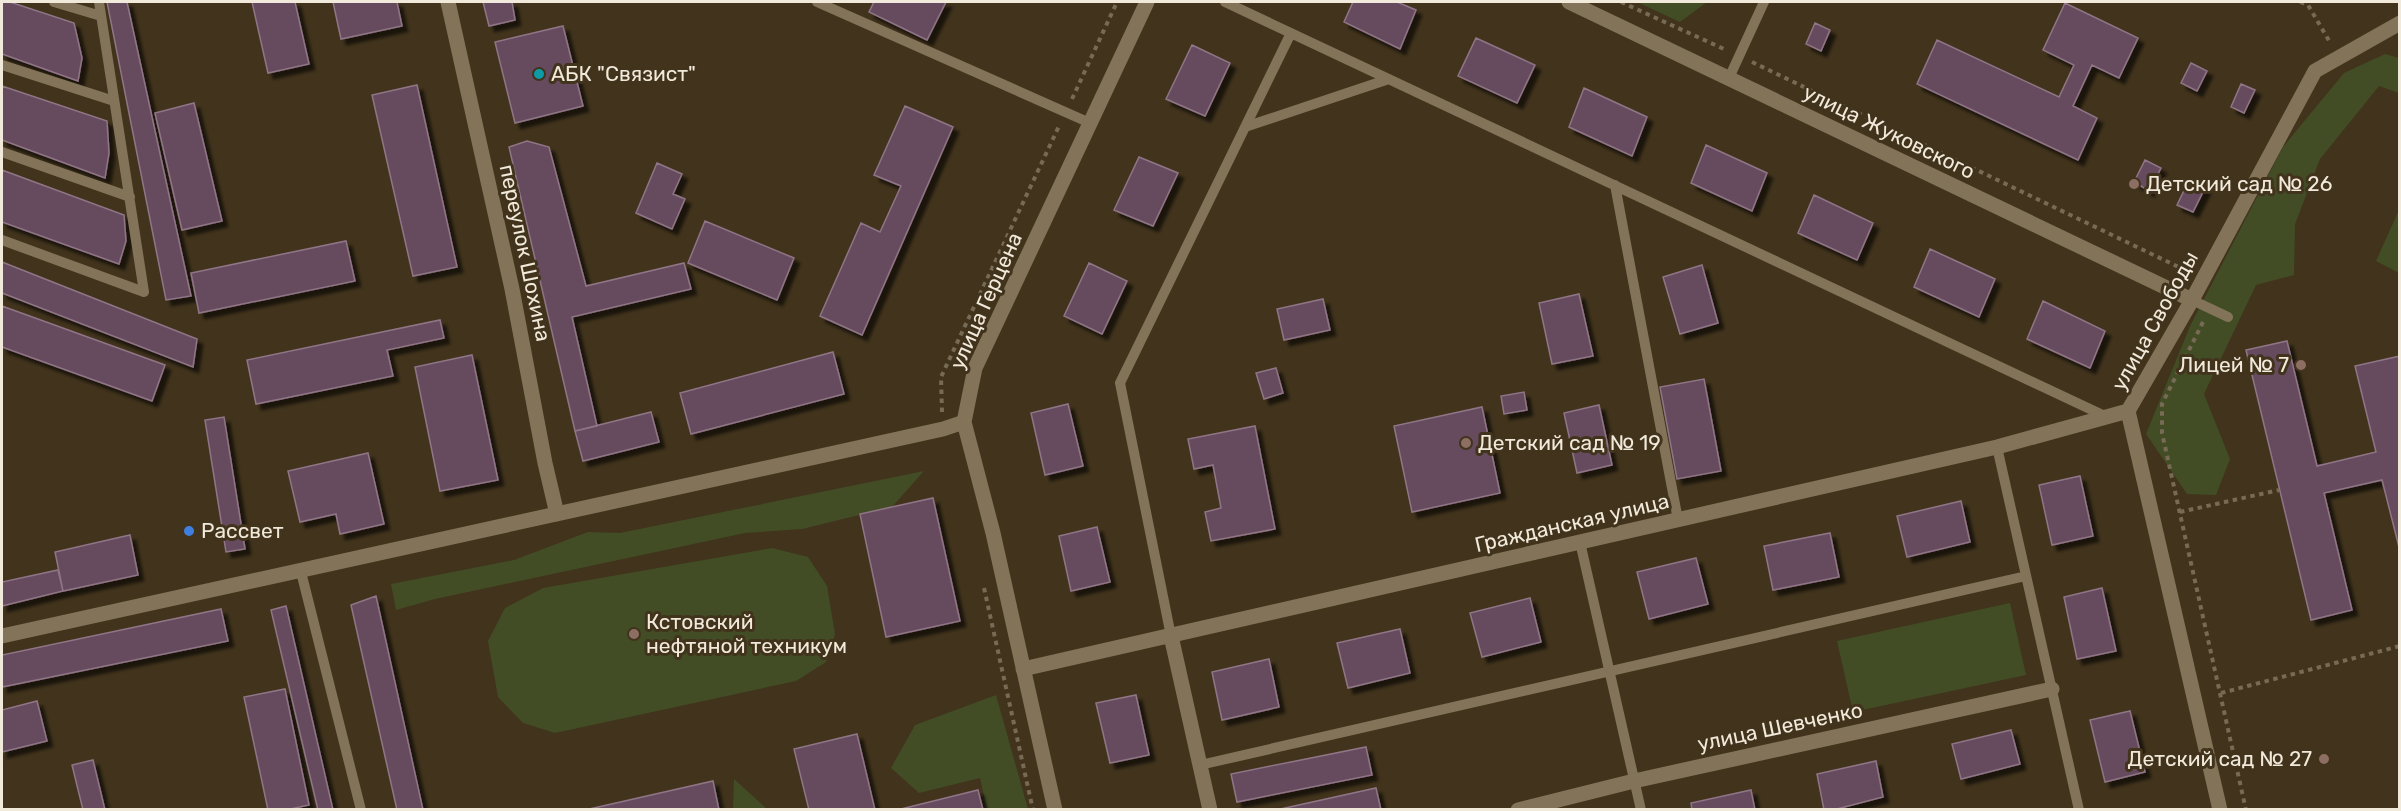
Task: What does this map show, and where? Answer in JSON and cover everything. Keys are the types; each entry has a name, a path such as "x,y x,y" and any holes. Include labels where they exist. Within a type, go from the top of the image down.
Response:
{"street":[{"name":"переулок Шохина","path":"448,2 509,278 557,514"},
{"name":"улица Герцена","path":"1055,810 993,533 964,422 975,368 1147,2"},
{"name":"улица Жуковского","path":"1569,2 2192,300"},
{"name":"улица Свободы","path":"2220,810 2128,411 2192,300 2315,71 2396,29"},
{"name":"Гражданская улица","path":"1023,669 1997,447 2128,411"},
{"path":"2,636 301,572 943,429 964,422"},
{"path":"1171,636 1210,810"},
{"name":"улица Шевченко","path":"1518,810 1634,781 2052,689"}],"lane":[{"path":"54,2 101,16"},
{"path":"2,240 144,292 99,2"},
{"path":"817,2 1090,123"},
{"path":"1225,2 2107,417"},
{"path":"1729,78 1764,2"},
{"path":"1171,636 1120,383 1291,33"},
{"path":"2,65 114,101"},
{"path":"1245,127 1389,79"},
{"path":"2,153 130,197"},
{"path":"1615,185 1678,520"},
{"path":"2192,300 2228,317"},
{"path":"1997,447 2079,810"},
{"path":"1580,542 1641,810"},
{"path":"301,572 361,810"},
{"path":"1200,765 2026,576"}],"path":[{"path":"943,429 941,377 1117,2"},
{"path":"1621,2 1740,56 2203,279"},
{"path":"2300,2 2308,3 2339,58"},
{"path":"2210,309 2162,404 2162,433 2246,810"},
{"path":"2180,512 2279,490"},
{"path":"982,577 1033,810"},
{"path":"2221,693 2400,646"}],"green space":[{"path":"1637,2 1707,2 1680,22"},
{"path":"2385,54 2399,58 2399,93 2379,86 2320,159 2295,224 2294,275 2256,285 2204,394 2230,459 2216,495 2187,494 2146,434 2190,326 2283,147 2344,73"},
{"path":"2399,210 2399,273 2376,261"},
{"path":"924,471 892,507 802,529 745,533 435,599 396,610 391,584 514,560 588,532 620,533"},
{"path":"772,548 808,557 827,586 835,634 826,662 796,681 555,733 523,723 498,697 488,641 505,608 543,588"},
{"path":"2010,603 2026,675 1853,712 1837,641"},
{"path":"996,695 1028,809 987,809 980,778 919,793 891,768 915,725"},
{"path":"734,779 767,809 733,809"}],"building":[{"path":"2,2 10,2 74,23 82,58 78,81 2,54"},
{"path":"107,2 127,2 191,296 166,300"},
{"path":"252,2 295,2 309,64 268,73"},
{"path":"333,2 397,2 402,26 341,39"},
{"path":"483,2 512,2 515,20 489,26"},
{"path":"874,2 946,2 927,40 869,12"},
{"path":"1353,2 1397,2 1416,10 1400,49 1344,22"},
{"path":"2065,3 2138,38 2119,78 2092,65 2073,106 2097,118 2078,160 1917,84 1937,40 2059,97 2074,65 2043,50"},
{"path":"1815,23 1830,30 1821,51 1806,44"},
{"name":"АБК \"Связист\"","path":"563,26 583,106 515,123 495,42"},
{"path":"1476,38 1535,65 1517,103 1458,76"},
{"path":"1192,45 1230,63 1205,116 1166,99"},
{"path":"2191,63 2207,71 2197,91 2181,83"},
{"path":"2241,84 2255,90 2244,113 2231,107"},
{"path":"417,85 457,267 413,276 372,95"},
{"path":"2,86 107,121 109,153 105,178 2,140"},
{"path":"1584,88 1647,117 1632,156 1569,127"},
{"path":"194,103 222,221 182,230 155,113"},
{"path":"905,106 953,127 862,335 820,316 861,223 880,232 901,186 874,175"},
{"path":"527,141 549,147 586,286 684,263 691,289 572,317 597,426 575,431 509,147"},
{"path":"1706,145 1767,173 1752,211 1691,183"},
{"path":"1139,157 1178,173 1153,226 1114,210"},
{"path":"2145,160 2161,168 2149,191 2134,182"},
{"path":"657,163 682,174 673,194 685,199 672,229 636,213"},
{"path":"2,170 124,215 126,241 119,264 2,222"},
{"path":"2189,180 2205,188 2193,212 2177,205"},
{"path":"1814,195 1873,223 1857,260 1798,233"},
{"path":"705,221 794,258 777,300 688,263"},
{"path":"346,241 355,281 199,313 191,273"},
{"path":"1930,249 1995,279 1979,317 1914,287"},
{"path":"2,262 197,339 193,367 2,293"},
{"path":"1089,263 1127,281 1102,334 1064,316"},
{"path":"1702,265 1718,323 1680,334 1663,277"},
{"path":"1579,294 1593,356 1552,364 1539,303"},
{"path":"1323,299 1330,330 1284,340 1277,309"},
{"path":"2043,301 2105,331 2090,368 2027,339"},
{"path":"2,306 165,365 152,401 2,347"},
{"path":"440,320 444,338 387,350 393,376 256,404 247,360"},
{"path":"2287,341 2317,466 2376,452 2355,366 2400,356 2400,551 2382,480 2324,493 2352,610 2311,620 2246,350"},
{"path":"833,352 844,394 691,434 680,393"},
{"path":"472,355 498,480 440,491 415,367"},
{"path":"1276,368 1283,393 1264,399 1256,373"},
{"path":"1704,379 1721,471 1677,479 1660,387"},
{"path":"1524,392 1527,410 1504,414 1501,396"},
{"path":"1068,404 1083,466 1045,475 1031,413"},
{"path":"1599,405 1612,465 1577,473 1564,413"},
{"path":"1482,407 1500,493 1412,512 1394,426"},
{"path":"651,412 659,442 583,461 575,431"},
{"path":"224,417 245,549 226,552 205,420"},
{"path":"1255,426 1275,529 1211,541 1205,512 1221,508 1213,465 1194,469 1188,439"},
{"path":"368,453 384,524 340,534 336,514 300,522 288,471"},
{"path":"2080,476 2093,536 2052,545 2039,485"},
{"path":"933,498 960,621 886,637 860,514"},
{"path":"1961,501 1970,542 1907,557 1897,516"},
{"path":"1097,527 1110,582 1071,591 1059,536"},
{"path":"1830,533 1839,577 1773,590 1764,546"},
{"path":"130,535 138,575 63,591 55,552"},
{"path":"1696,558 1708,604 1649,619 1637,572"},
{"path":"58,570 63,591 2,606 2,582"},
{"path":"2102,588 2116,651 2077,659 2064,597"},
{"path":"376,596 423,810 397,810 351,605"},
{"path":"1530,598 1541,642 1482,657 1470,613"},
{"path":"286,606 333,810 318,810 271,610"},
{"path":"221,609 228,641 2,687 2,655"},
{"path":"1400,629 1410,673 1348,688 1337,643"},
{"path":"1269,659 1279,707 1222,720 1212,672"},
{"path":"285,689 309,805 286,810 268,810 244,697"},
{"path":"1136,695 1149,755 1110,763 1096,703"},
{"path":"37,701 47,741 2,752 2,710"},
{"path":"2130,711 2145,772 2105,782 2090,720"},
{"path":"2011,730 2020,764 1961,779 1952,744"},
{"path":"857,734 875,810 809,810 794,749"},
{"path":"1366,747 1372,775 1237,802 1231,774"},
{"path":"93,760 105,810 83,810 72,765"},
{"path":"1876,761 1883,797 1833,810 1824,810 1817,774"},
{"path":"713,781 719,810 585,810"},
{"path":"1376,788 1381,810 1276,810"},
{"path":"978,790 983,810 897,810"},
{"path":"1751,790 1755,810 1692,810 1691,803"}],"place":[{"name":"АБК \"Связист\"","path":"539,74"},
{"name":"Детский сад № 26","path":"2134,184"},
{"name":"Лицей № 7","path":"2301,365"},
{"name":"Детский сад № 19","path":"1466,443"},
{"name":"Рассвет","path":"189,531"},
{"name":"Кстовский нефтяной техникум","path":"634,634"},
{"name":"Детский сад № 27","path":"2324,759"}]}
